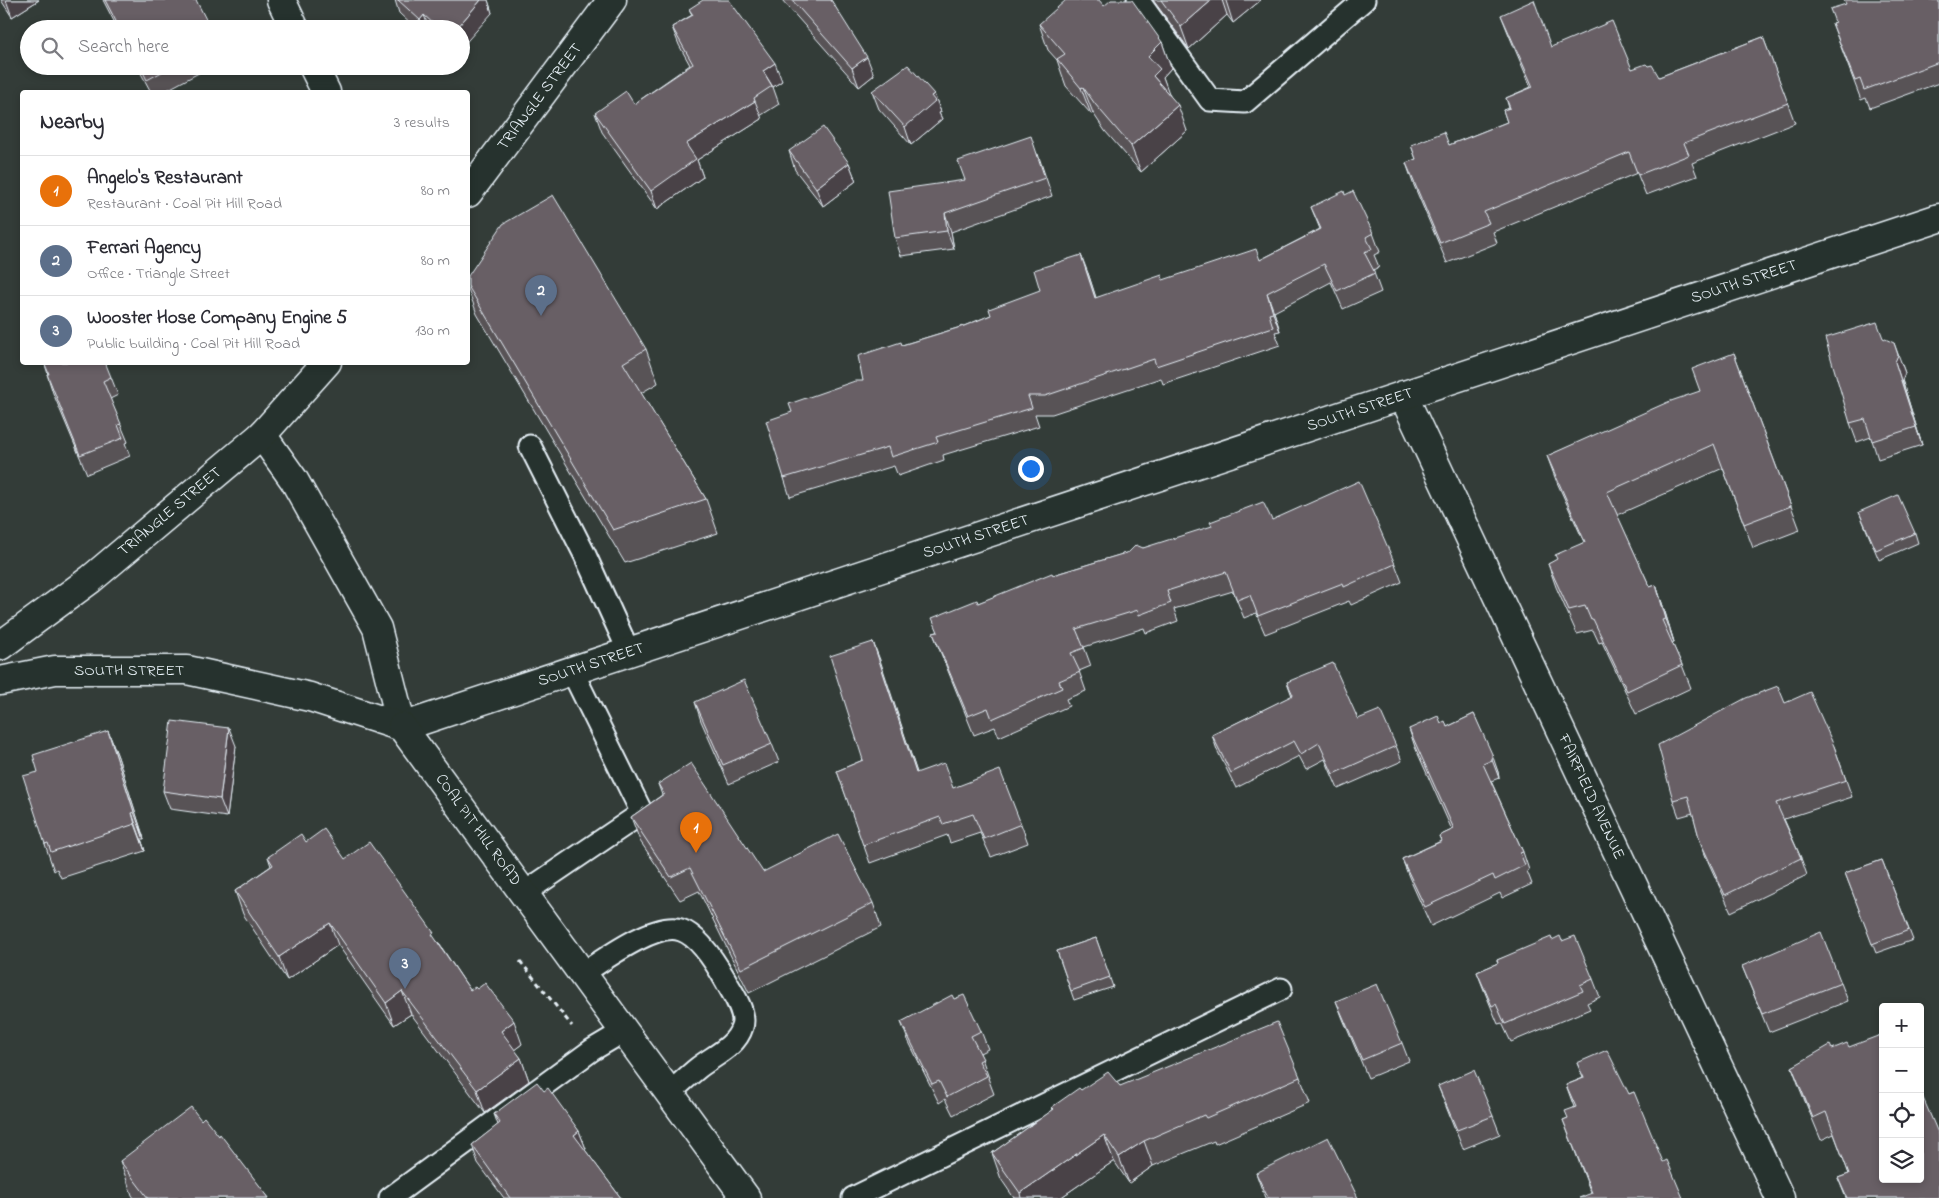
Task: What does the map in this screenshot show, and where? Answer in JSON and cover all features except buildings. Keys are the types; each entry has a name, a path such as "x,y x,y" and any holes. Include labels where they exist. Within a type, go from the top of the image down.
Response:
{"street":[{"path":"281,0 291,20"},
{"name":"TRIANGLE STREET","path":"470,190 612,0"},
{"path":"318,75 325,90"},
{"name":"SOUTH STREET","path":"0,681 55,670 187,670 310,697 402,727 1939,218"},
{"name":"TRIANGLE STREET","path":"0,646 91,579 262,435 324,365"},
{"name":"FAIRFIELD AVENUE","path":"1403,396 1780,1198"},
{"name":"COAL PIT HILL ROAD","path":"262,435 294,480 377,628 402,727 746,1198"}],"lane":[{"path":"1138,0 1210,100 1245,102 1364,0"},
{"path":"530,446 585,555 629,652"},
{"path":"524,893 642,813 572,671"},
{"path":"582,974 608,957 659,929 681,930 702,946 724,978 741,1010 742,1027 726,1050 699,1067 669,1093"},
{"path":"853,1198 1281,989"},
{"path":"390,1198 584,1056 624,1031"}],"place":[{"name":"Ferrari Agency","path":"541,316"},
{"name":"Angelo's Restaurant","path":"696,853"},
{"name":"Wooster Hose Company Engine 5","path":"405,989"}]}
